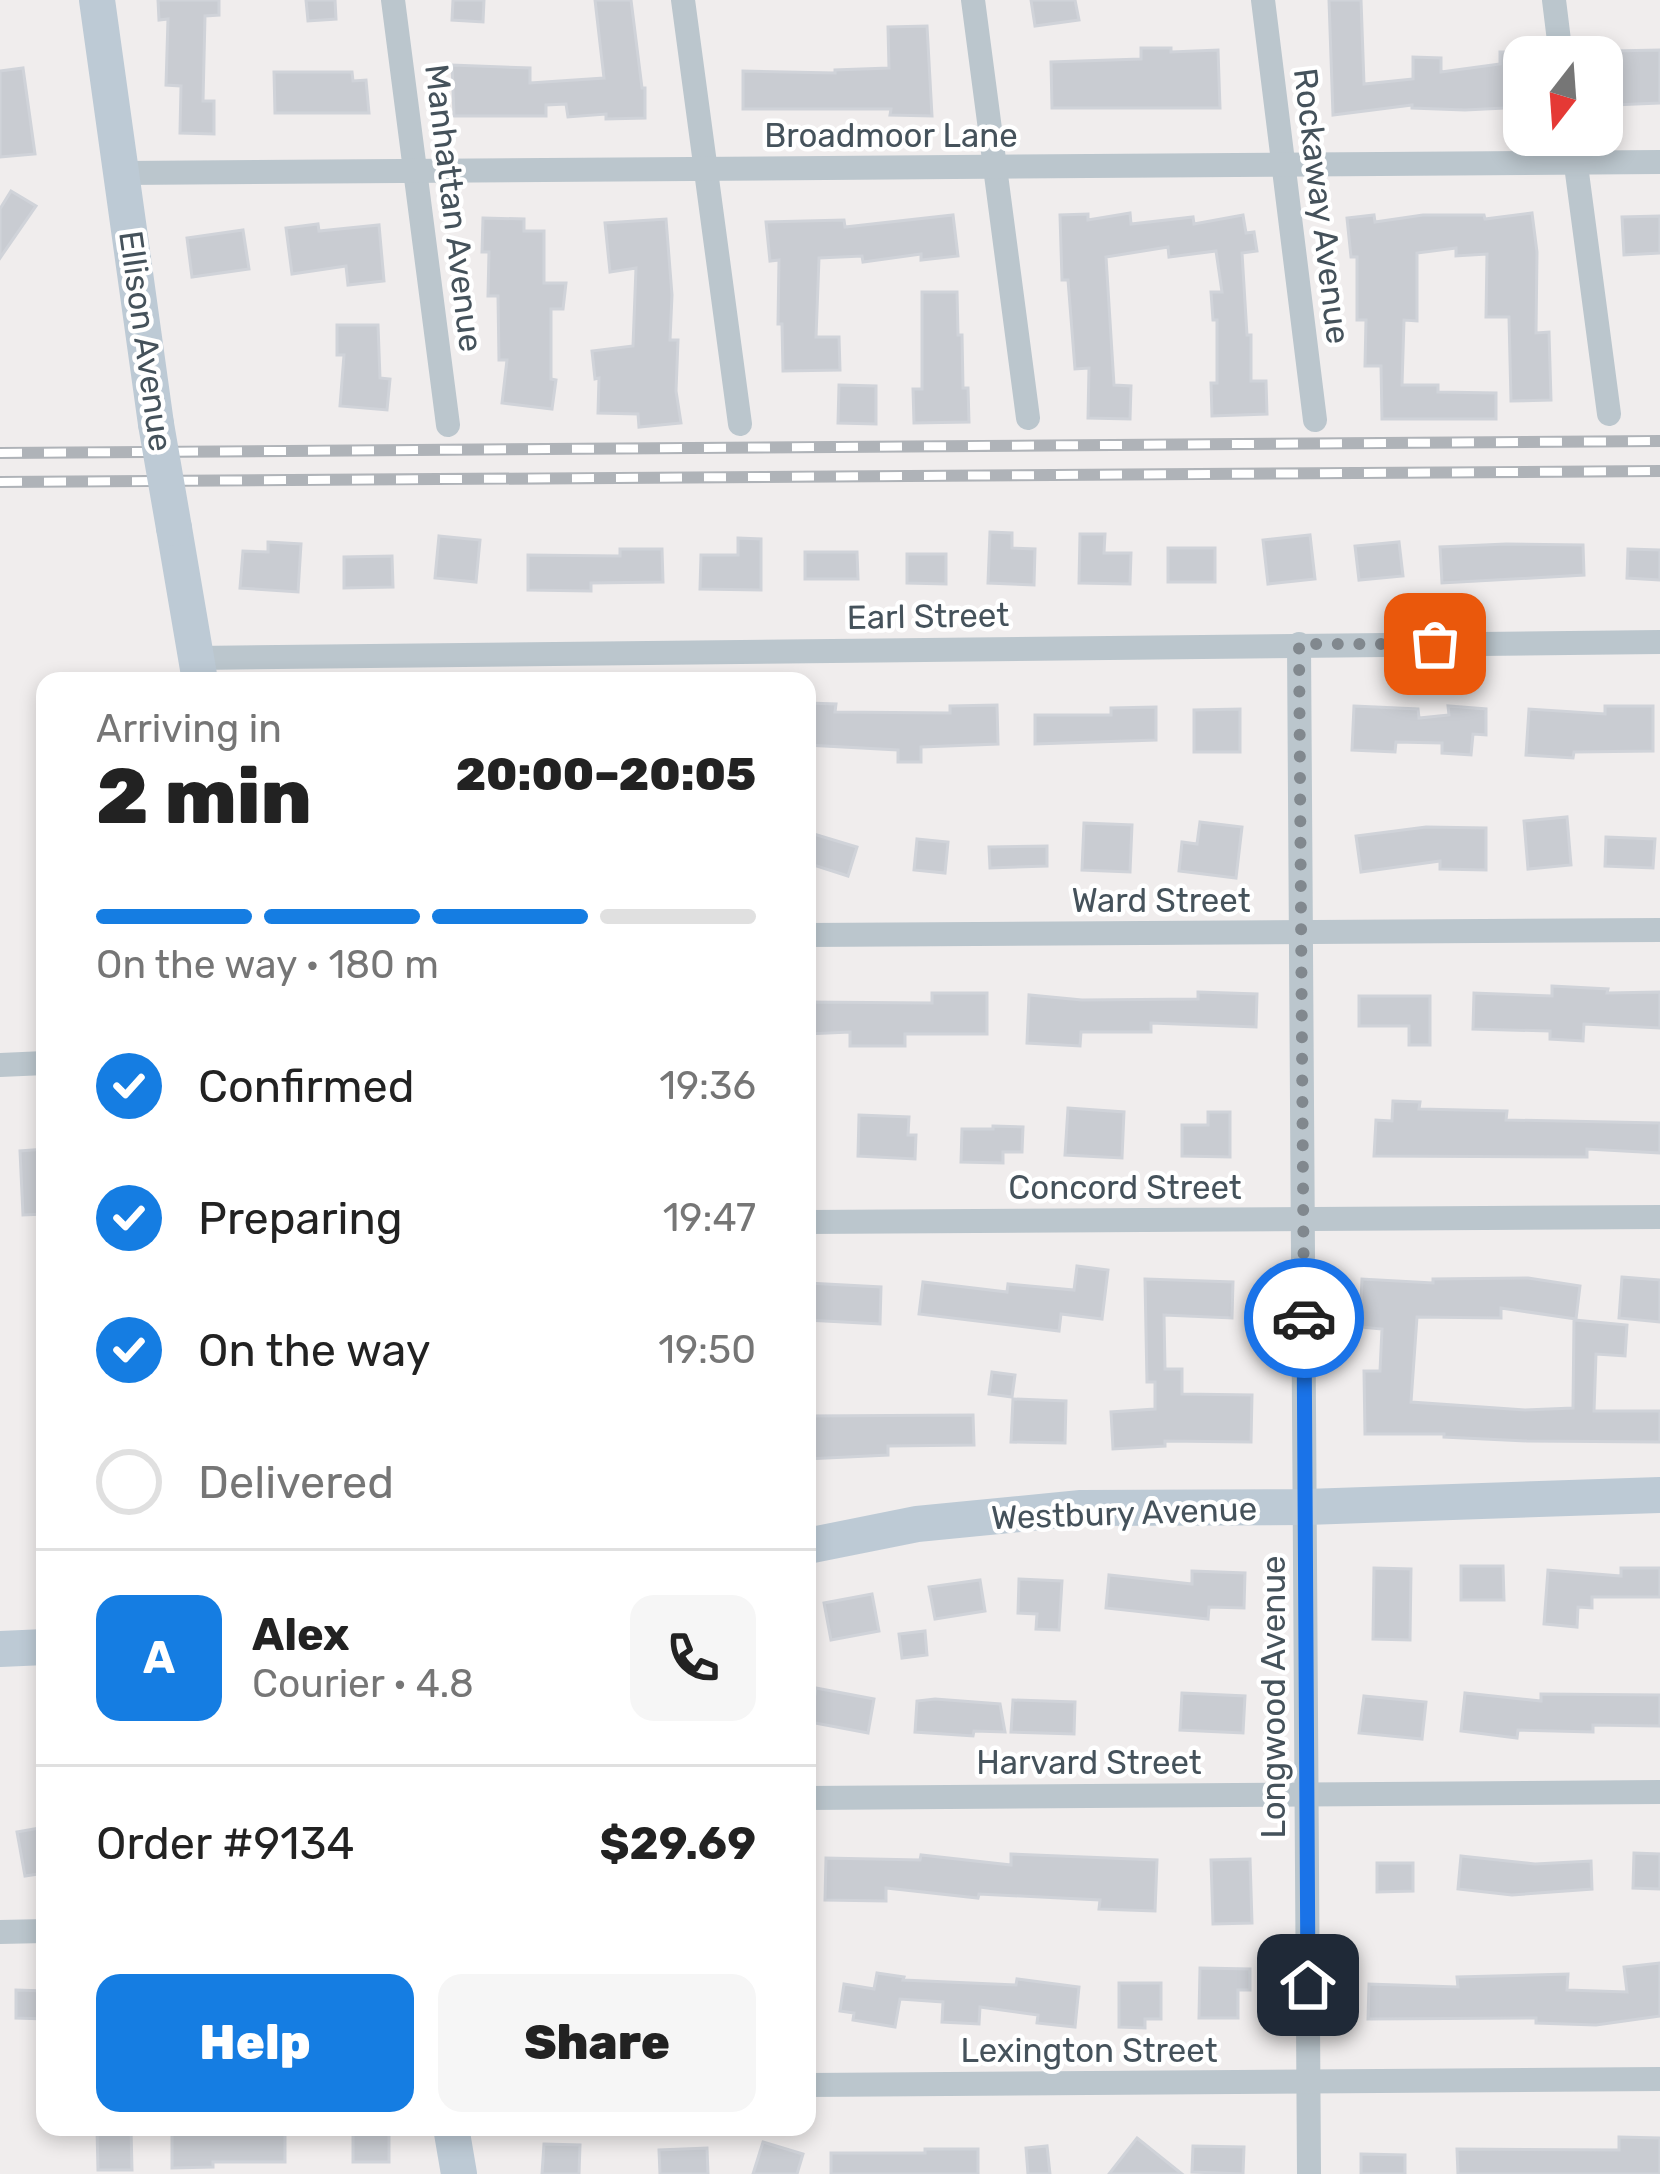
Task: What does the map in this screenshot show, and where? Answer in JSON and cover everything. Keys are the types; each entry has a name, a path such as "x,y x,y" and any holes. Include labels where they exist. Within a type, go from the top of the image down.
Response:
{"main road":[{"name":"Ellison Avenue","path":"97,0 156,424 198,669"},
{"name":"Westbury Avenue","path":"816,1544 917,1524 1081,1508 1306,1507 1660,1495"},
{"path":"0,1648 36,1647"},
{"path":"453,2136 459,2174"}],"street":[{"name":"Manhattan Avenue","path":"393,0 448,425"},
{"path":"683,0 740,424"},
{"path":"974,0 1028,418"},
{"name":"Rockaway Avenue","path":"1263,0 1315,421"},
{"path":"1554,0 1559,36"},
{"path":"1575,156 1609,414"},
{"name":"Broadmoor Lane","path":"123,173 1660,162"},
{"name":"Earl Street","path":"198,669 1299,644 1660,642"},
{"name":"Longwood Avenue","path":"1299,644 1309,2174"},
{"name":"Ward Street","path":"816,935 1660,930"},
{"path":"0,1065 36,1063"},
{"name":"Concord Street","path":"816,1222 1660,1217"},
{"name":"Harvard Street","path":"816,1798 1660,1792"},
{"path":"0,1932 36,1931"},
{"name":"Lexington Street","path":"816,2085 1660,2079"}],"building":[{"path":"158,0 219,0 219,15 205,16 203,101 214,101 214,134 180,133 181,86 166,85 168,19 159,20"},
{"path":"306,0 335,0 336,19 308,21"},
{"path":"453,0 484,0 483,22 452,20"},
{"path":"595,0 631,0 645,118 568,117 566,104 546,105 546,116 454,116 452,65 530,68 530,83 604,78"},
{"path":"1031,0 1075,0 1079,20 1035,26"},
{"path":"1329,0 1361,0 1364,84 1413,79 1413,57 1441,58 1441,72 1500,64 1503,52 1503,108 1412,105 1333,115"},
{"path":"927,26 932,116 890,115 891,109 743,109 743,71 835,73 889,68 888,27"},
{"path":"1141,48 1218,50 1220,108 1052,108 1051,62 1141,59"},
{"path":"1660,50 1660,103 1623,105 1623,51"},
{"path":"23,68 35,154 0,157 0,71"},
{"path":"274,72 352,72 353,81 366,80 369,113 275,113"},
{"path":"11,191 36,206 0,258 0,209"},
{"path":"1130,213 1131,224 1193,217 1194,224 1243,215 1246,233 1254,232 1257,251 1242,253 1251,381 1266,381 1267,414 1212,416 1217,320 1213,320 1211,292 1222,292 1216,251 1169,257 1168,247 1106,257 1114,385 1131,386 1130,419 1088,418 1089,368 1075,369 1068,280 1062,280 1060,215 1088,214 1088,220"},
{"path":"1532,213 1537,252 1536,333 1549,332 1551,400 1511,401 1509,317 1486,317 1487,254 1456,256 1456,248 1417,253 1417,321 1404,320 1402,385 1438,385 1438,392 1496,393 1496,419 1382,419 1381,366 1365,366 1366,320 1357,320 1357,257 1351,257 1347,218 1374,215 1375,222 1423,215 1484,215 1485,219"},
{"path":"953,215 958,256 921,260 921,254 863,262 862,256 819,258 816,337 839,337 840,370 783,371 779,260 770,261 766,222 844,220 845,227"},
{"path":"1660,216 1660,253 1624,255 1622,217"},
{"path":"483,218 524,219 524,231 544,231 544,283 566,283 563,309 551,309 551,379 556,380 552,409 502,403 507,360 499,360 498,296 488,296 489,252 482,252"},
{"path":"666,219 670,340 678,340 676,391 681,423 639,427 638,414 598,413 599,378 595,379 592,351 633,346 636,268 610,272 605,223"},
{"path":"318,224 319,231 379,225 384,281 348,285 346,266 292,274 286,228"},
{"path":"243,230 249,269 192,277 187,238"},
{"path":"922,292 957,292 969,422 914,423 913,389 922,389"},
{"path":"337,325 378,325 380,378 390,379 387,410 340,406 344,355 337,355"},
{"path":"839,385 876,386 876,424 838,423"},
{"path":"990,532 1012,533 1012,548 1035,549 1034,585 988,583"},
{"path":"1080,534 1105,534 1104,553 1131,553 1130,584 1079,583"},
{"path":"1310,535 1315,579 1268,584 1263,540"},
{"path":"439,536 480,540 476,582 435,578"},
{"path":"738,538 761,539 761,590 700,589 701,555 738,555"},
{"path":"268,542 301,544 298,592 240,588 243,551 268,552"},
{"path":"1399,542 1403,576 1359,580 1355,546"},
{"path":"1583,545 1584,575 1442,583 1440,547"},
{"path":"1168,548 1215,548 1215,582 1168,582"},
{"path":"620,549 662,549 663,582 591,583 591,591 528,590 528,555 620,556"},
{"path":"1628,549 1660,550 1660,580 1627,578"},
{"path":"805,552 857,552 858,579 805,579"},
{"path":"907,554 946,554 946,584 907,583"},
{"path":"392,556 393,587 344,588 344,557"},
{"path":"816,703 836,704 835,712 950,713 950,706 997,705 998,744 921,747 921,762 898,762 898,750 816,745"},
{"path":"1354,706 1418,709 1419,718 1449,715 1448,706 1486,709 1486,735 1473,734 1471,755 1442,753 1442,743 1396,742 1395,752 1352,750"},
{"path":"1605,706 1653,706 1653,751 1574,752 1573,758 1526,755 1529,709 1605,714"},
{"path":"1156,707 1156,740 1035,744 1035,715 1111,715 1111,708"},
{"path":"1240,709 1240,752 1194,752 1194,710"},
{"path":"1567,817 1571,865 1528,869 1524,821"},
{"path":"1200,822 1242,827 1236,878 1179,871 1182,842 1197,844"},
{"path":"1084,823 1132,825 1130,872 1082,870"},
{"path":"1426,827 1486,828 1486,870 1440,869 1440,861 1361,872 1356,836"},
{"path":"816,835 857,847 848,876 816,866"},
{"path":"1606,837 1655,839 1653,868 1605,866"},
{"path":"917,839 948,842 945,873 914,870"},
{"path":"1047,846 1047,866 990,868 989,847"},
{"path":"1552,986 1608,989 1607,993 1660,992 1660,1028 1584,1024 1583,1041 1550,1039 1550,1031 1473,1029 1474,993 1552,996"},
{"path":"1198,992 1257,994 1256,1027 1151,1023 1151,1032 1081,1032 1080,1046 1027,1043 1029,995 1082,1000 1198,999"},
{"path":"932,993 987,993 987,1034 905,1034 905,1046 850,1046 850,1032 816,1034 816,1002 932,1003"},
{"path":"1359,996 1430,996 1430,1045 1409,1045 1409,1026 1359,1026"},
{"path":"1393,1101 1420,1102 1419,1109 1507,1111 1506,1120 1660,1123 1660,1153 1587,1149 1587,1157 1374,1156 1376,1120 1392,1121"},
{"path":"1068,1108 1124,1112 1122,1158 1065,1155"},
{"path":"1208,1112 1230,1112 1230,1157 1182,1156 1182,1125 1208,1125"},
{"path":"859,1115 909,1117 908,1135 916,1135 915,1159 858,1156"},
{"path":"1023,1127 1022,1152 1003,1152 1003,1163 961,1162 962,1129"},
{"path":"36,1150 36,1214 23,1215 20,1151"},
{"path":"1077,1266 1108,1270 1102,1319 1061,1314 1059,1331 919,1314 923,1282 1007,1292 1008,1284 1074,1290"},
{"path":"1622,1277 1660,1280 1660,1322 1619,1318"},
{"path":"1528,1278 1580,1286 1576,1319 1501,1308 1501,1318 1417,1317 1411,1402 1525,1410 1573,1408 1574,1320 1627,1325 1625,1356 1596,1354 1594,1411 1660,1411 1660,1442 1365,1434 1364,1371 1380,1371 1382,1329 1360,1327 1362,1279 1433,1283 1433,1279"},
{"path":"1145,1279 1233,1282 1232,1318 1164,1315 1165,1369 1182,1369 1182,1394 1252,1395 1251,1442 1165,1441 1165,1446 1113,1449 1111,1412 1155,1409 1155,1382 1147,1382"},
{"path":"816,1283 881,1287 880,1324 816,1320"},
{"path":"992,1372 1015,1375 1012,1397 989,1394"},
{"path":"1013,1399 1066,1401 1065,1443 1011,1442"},
{"path":"973,1415 974,1445 888,1446 888,1455 816,1459 816,1416"},
{"path":"1461,1566 1503,1566 1504,1600 1461,1600"},
{"path":"1374,1568 1411,1569 1410,1640 1373,1639"},
{"path":"1621,1568 1660,1568 1660,1597 1592,1597 1592,1608 1578,1607 1577,1627 1544,1624 1548,1570 1621,1576"},
{"path":"1192,1571 1245,1573 1244,1608 1209,1607 1208,1619 1106,1608 1109,1575 1192,1584"},
{"path":"1019,1579 1062,1581 1059,1630 1036,1629 1037,1614 1018,1613"},
{"path":"980,1580 985,1611 935,1619 929,1587"},
{"path":"872,1594 879,1631 831,1640 824,1603"},
{"path":"925,1631 927,1655 902,1658 899,1634"},
{"path":"816,1688 874,1699 868,1733 816,1723"},
{"path":"1182,1693 1245,1696 1243,1733 1180,1730"},
{"path":"1465,1693 1541,1701 1541,1694 1660,1695 1660,1726 1593,1725 1593,1732 1518,1730 1517,1738 1461,1731"},
{"path":"1364,1696 1426,1702 1422,1739 1359,1733"},
{"path":"1013,1700 1075,1702 1074,1734 1011,1732"},
{"path":"917,1701 1000,1704 1005,1732 974,1731 973,1736 915,1732"},
{"path":"36,1829 36,1874 25,1876 17,1832"},
{"path":"1634,1853 1660,1854 1660,1889 1633,1888"},
{"path":"1011,1854 1157,1860 1155,1911 1099,1909 1100,1900 979,1894 978,1898 886,1888 886,1901 825,1900 826,1858 920,1860 921,1855 1011,1865"},
{"path":"1461,1856 1535,1864 1591,1861 1592,1889 1512,1895 1458,1889"},
{"path":"1250,1859 1252,1923 1213,1924 1211,1860"},
{"path":"1377,1863 1413,1863 1413,1891 1377,1892"},
{"path":"1660,1963 1660,2016 1596,2025 1536,2023 1536,2018 1368,2019 1369,1984 1458,1987 1457,1977 1568,1974 1567,1990 1627,1992 1624,1967"},
{"path":"1200,1968 1250,1969 1250,1990 1238,1990 1238,2018 1199,2018"},
{"path":"877,1973 903,1980 1016,1985 1017,1979 1079,1987 1075,2027 1037,2023 1038,2015 980,2007 979,2024 942,2022 943,2002 900,1999 895,2027 853,2020 854,2013 840,2011 844,1984 874,1989"},
{"path":"1119,1983 1161,1983 1161,2019 1145,2019 1145,2028 1119,2027"},
{"path":"16,1990 36,1991 36,2019 16,2018"},
{"path":"97,2136 131,2136 132,2170 98,2170"},
{"path":"172,2136 285,2136 285,2162 213,2162 213,2167 172,2168"},
{"path":"353,2136 389,2136 389,2162 353,2162"},
{"path":"1619,2137 1660,2138 1660,2174 1458,2174 1457,2149 1619,2150"},
{"path":"1137,2138 1182,2174 1109,2174"},
{"path":"763,2142 803,2154 797,2174 753,2174"},
{"path":"544,2144 580,2145 579,2174 542,2174"},
{"path":"1047,2146 1050,2174 1028,2174 1026,2148"},
{"path":"1193,2146 1244,2147 1243,2174 1192,2172"},
{"path":"707,2148 708,2174 660,2174 659,2150"},
{"path":"925,2149 978,2149 978,2174 831,2174 831,2153 925,2153"},
{"path":"1361,2154 1405,2155 1405,2174 1361,2174"}],"railway":[{"path":"0,453 1660,441"},
{"path":"0,482 1660,471"}],"way so far":[{"path":"1304,1318 1299,644 1435,644"}],"route":[{"path":"1304,1318 1308,1985"}]}
